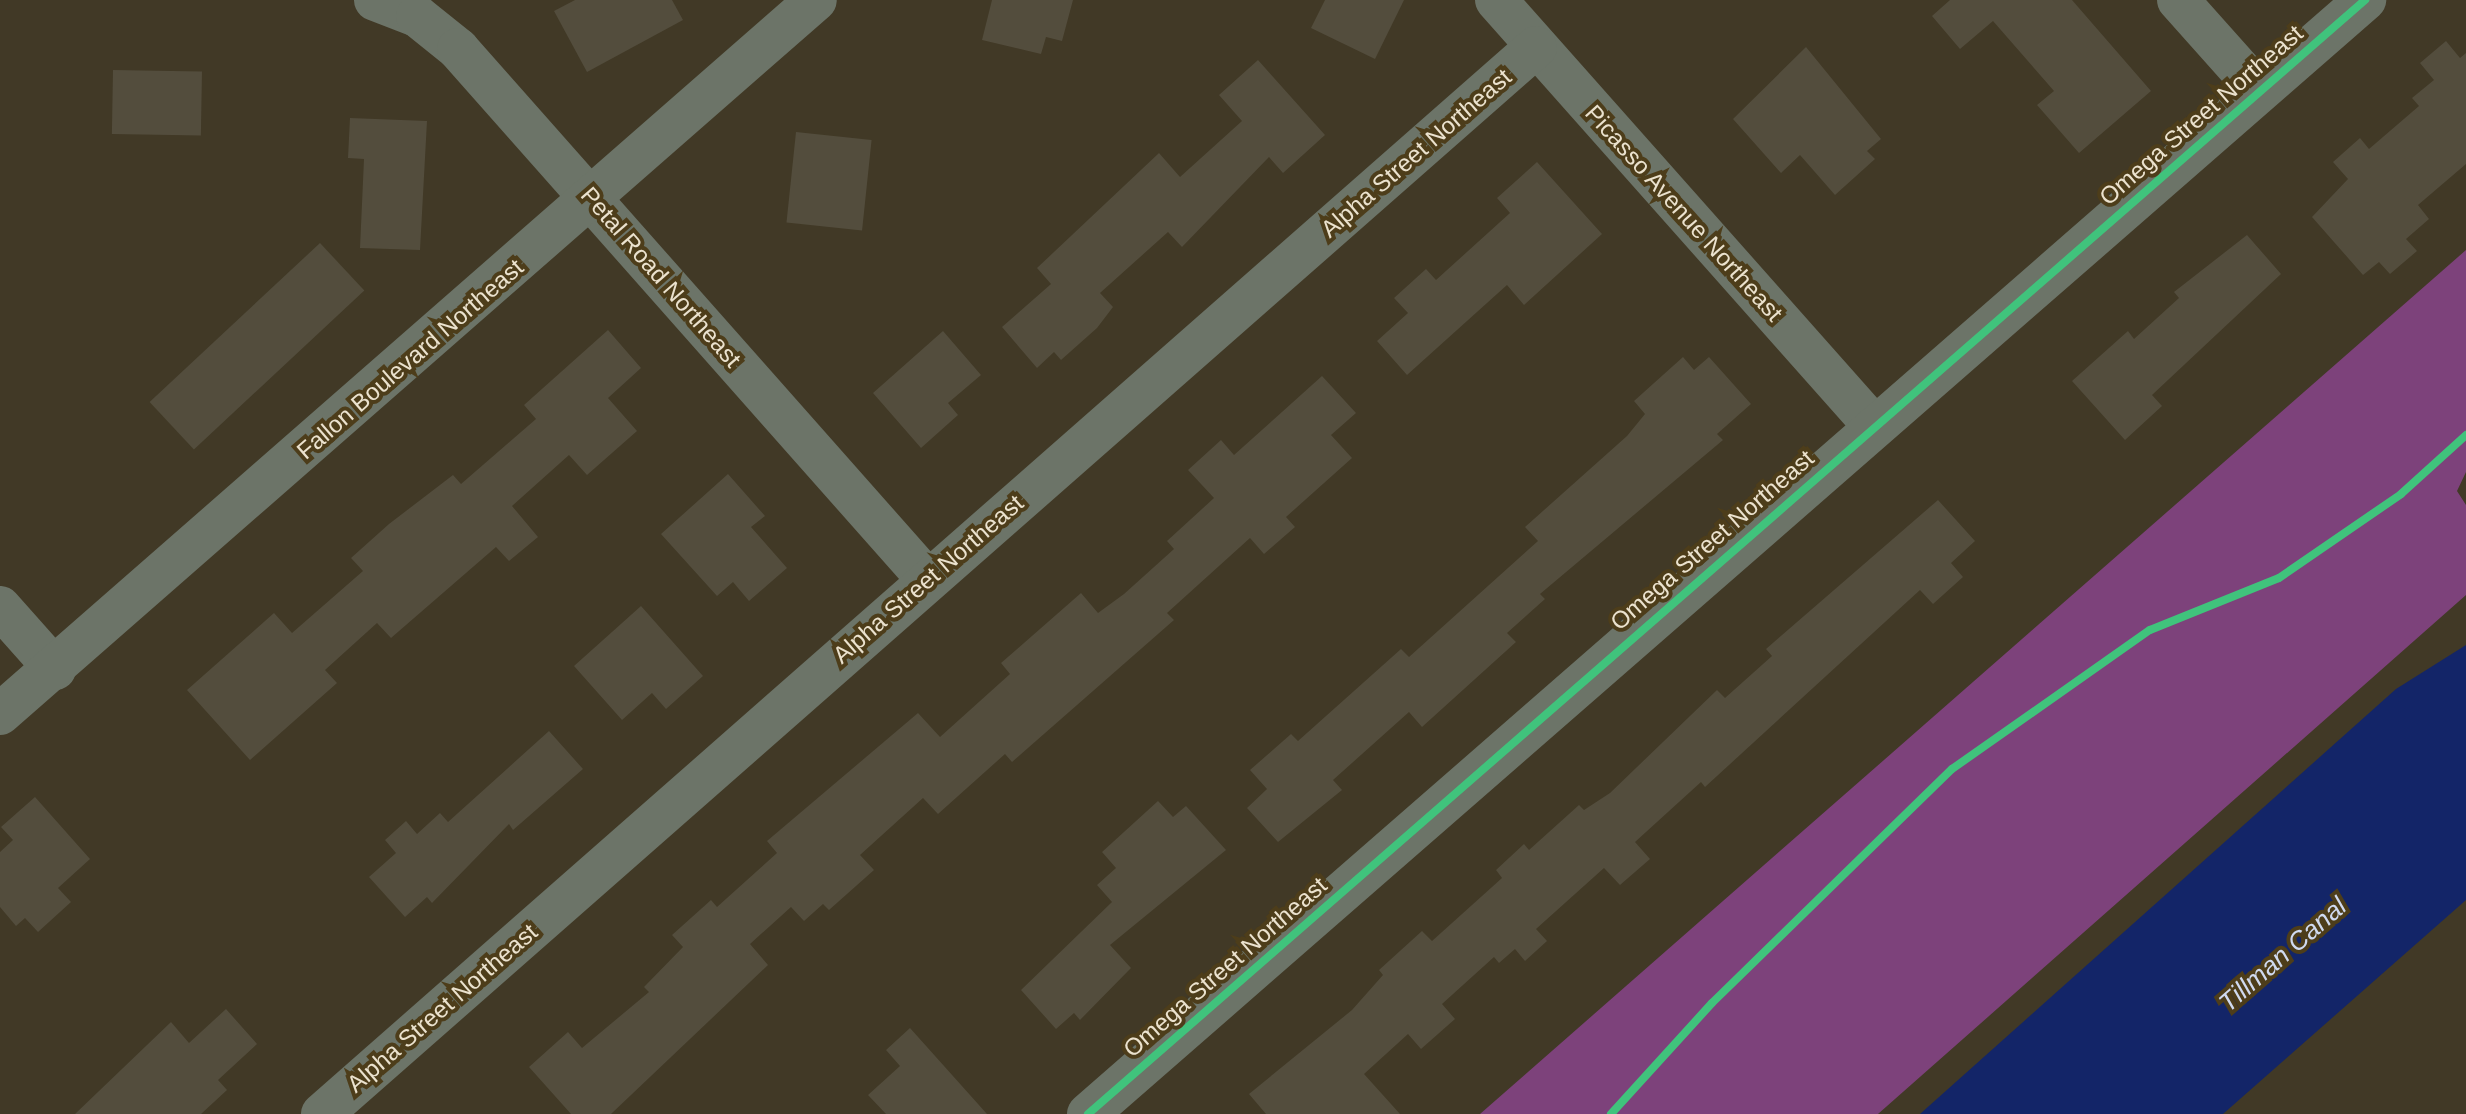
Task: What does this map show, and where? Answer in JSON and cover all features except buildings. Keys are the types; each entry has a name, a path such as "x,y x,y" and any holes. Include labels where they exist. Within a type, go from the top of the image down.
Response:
{"street":[{"name":"Petal Road Northeast","path":"375,0 417,16 458,49 928,580"},
{"name":"Fallon Boulevard Northeast","path":"0,714 593,200 816,0"},
{"name":"Picasso Avenue Northeast","path":"1496,0 1874,426"},
{"path":"2178,0 2259,91"},
{"name":"Omega Street Northeast","path":"1088,1114 2365,0"},
{"name":"Alpha Street Northeast","path":"322,1114 1536,47"},
{"path":"0,607 55,669"}],"shaded area":[{"path":"2466,250 2466,472 2457,491 2466,505 2466,595 1878,1114 1480,1114"}],"water":[{"name":"Tillman Canal","path":"2466,645 2466,900 2223,1114 1920,1114 2396,689"}],"cycle path":[{"path":"1088,1114 2365,0"},
{"path":"1611,1114 1712,1003 1952,769 2150,630 2279,578 2401,494 2466,435"}]}
